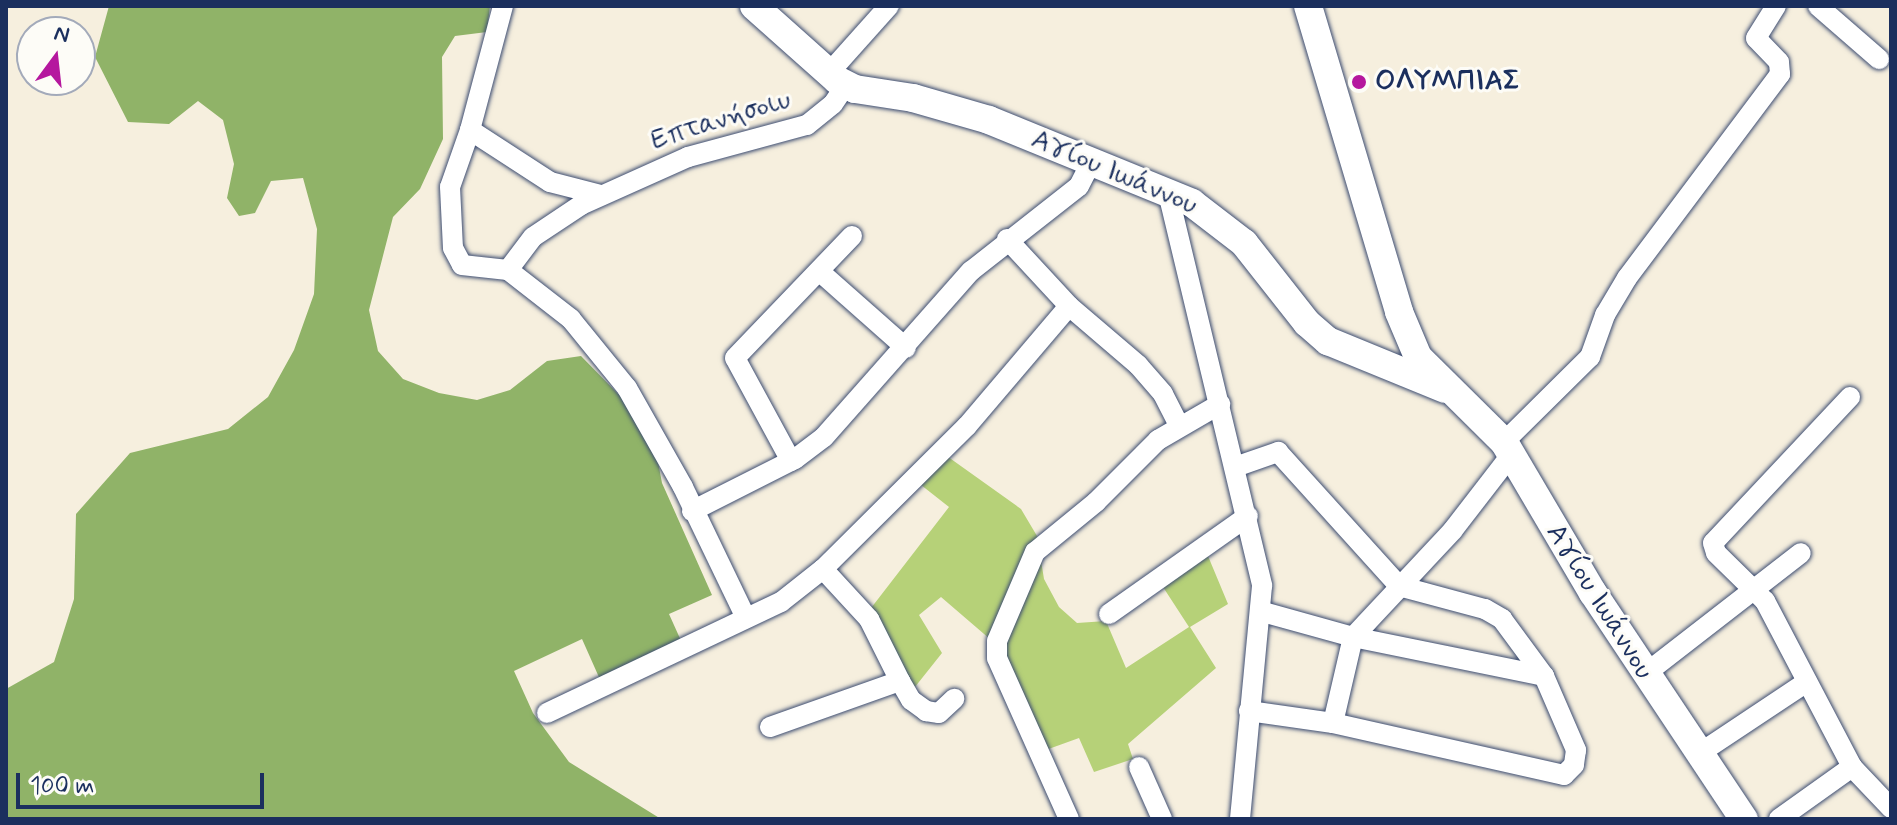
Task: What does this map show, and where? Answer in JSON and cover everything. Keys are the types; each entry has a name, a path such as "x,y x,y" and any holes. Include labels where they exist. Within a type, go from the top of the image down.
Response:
{"street":[{"path":"503,6 470,130 450,187 453,248 462,265 508,270 545,294 603,357 646,420 746,618"},
{"name":"Αγίου Ιωάννου","path":"754,6 838,79 954,108 1168,193 1220,221 1244,243 1307,323 1328,341 1449,391 1507,448 1645,674 1697,755 1744,819"},
{"name":"Επτανήσοιυ","path":"508,270 533,237 601,195 688,157 807,125 833,104 838,79 889,6"},
{"path":"1308,6 1399,312 1418,357 1449,391"},
{"path":"1333,723 1353,637 1453,530 1507,448 1590,357 1605,315 1627,278 1780,74 1779,62 1756,38 1776,6"},
{"path":"1818,6 1879,59"},
{"path":"470,130 550,182 601,195"},
{"path":"692,511 791,461 824,437 971,271 1007,239 1079,186 1092,161"},
{"path":"1168,193 1248,516 1263,612 1249,711 1240,819"},
{"path":"791,461 735,358 852,236"},
{"path":"1007,239 1069,306 1138,365 1163,394 1179,426"},
{"path":"819,271 906,348"},
{"path":"547,713 781,602 823,569 967,426 1069,306"},
{"path":"1850,397 1714,536 1716,553 1756,592 1852,767 1891,808"},
{"path":"1069,819 997,658 997,641 1035,552 1179,426 1220,404"},
{"path":"1235,467 1278,452 1399,586 1485,609 1502,619 1544,676 1576,750 1574,765 1564,775 1333,723 1249,711"},
{"path":"1109,614 1248,516"},
{"path":"1645,674 1756,592 1801,553"},
{"path":"823,569 869,619 911,700 926,711 939,713 954,699"},
{"path":"1263,612 1353,637 1544,676"},
{"path":"770,727 900,681"},
{"path":"1697,755 1807,682"},
{"path":"1139,767 1162,819"},
{"path":"1779,819 1852,767"}],"green space":[{"path":"109,6 490,6 487,32 455,36 442,57 443,139 420,189 393,217 369,310 378,351 403,379 439,393 477,400 510,390 547,361 581,356 627,403 656,451 662,483 712,595 669,614 687,654 602,684 582,639 514,671 533,713 569,762 661,819 6,819 6,689 54,662 74,599 76,514 130,453 228,429 268,397 294,350 314,294 317,229 303,178 271,181 255,213 239,216 227,198 234,164 223,120 198,101 169,124 128,122 96,53"},
{"path":"944,454 1021,509 1037,536 1044,579 1059,607 1077,623 1106,621 1126,668 1189,627 1163,587 1208,556 1228,604 1190,627 1216,668 1128,744 1133,759 1094,772 1079,738 1043,751 1005,652 941,597 919,615 942,653 911,692 868,612 949,507 916,481"}],"place":[{"name":"ΟΛΥΜΠΙΑΣ","path":"1359,82"}]}
